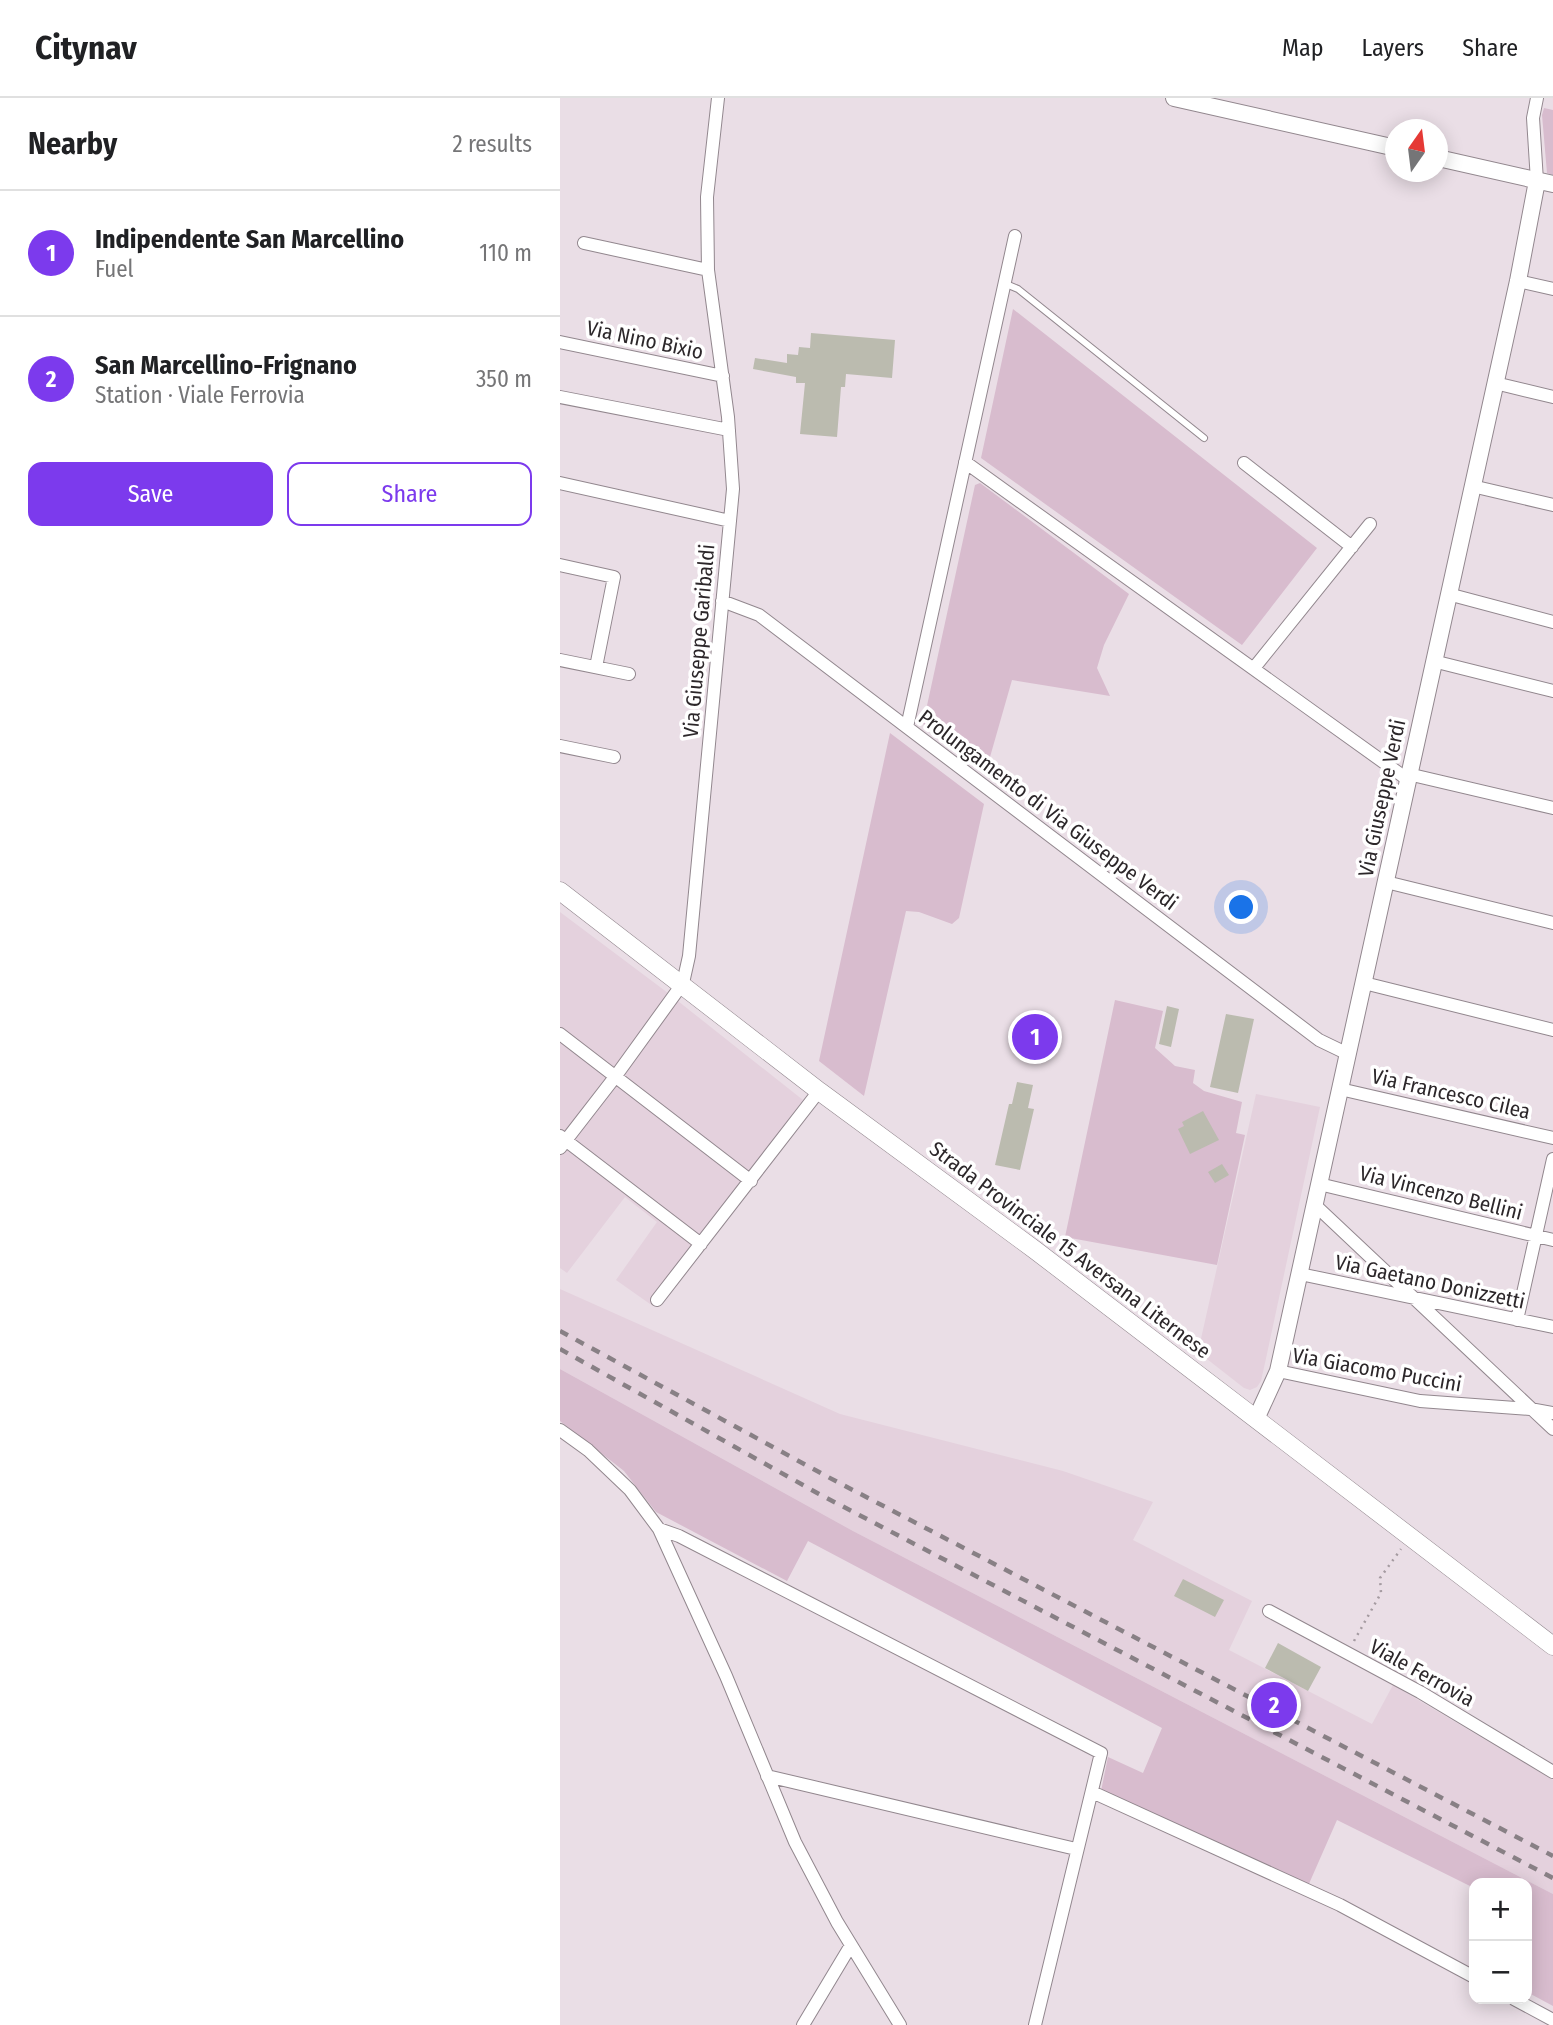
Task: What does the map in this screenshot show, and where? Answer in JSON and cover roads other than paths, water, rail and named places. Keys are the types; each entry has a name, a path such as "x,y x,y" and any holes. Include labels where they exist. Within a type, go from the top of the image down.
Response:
{"main road":[{"name":"Strada Provinciale 15 Aversana Liternese","path":"560,891 819,1091 1035,1250 1553,1646"}],"street":[{"name":"Via Giuseppe Garibaldi","path":"562,1142 615,1077 683,984 694,903 733,489 723,376 708,270 706,197 718,98"},
{"path":"1174,98 1385,146"},
{"path":"1448,161 1545,183 1533,118 1537,98"},
{"name":"Via Giuseppe Verdi","path":"1256,1419 1278,1371 1494,383 1545,183"},
{"path":"907,727 1006,284 1014,236"},
{"path":"584,243 708,270"},
{"path":"1518,281 1553,289"},
{"name":"Via Nino Bixio","path":"560,342 723,376"},
{"path":"1494,383 1553,397"},
{"path":"560,397 729,430"},
{"path":"965,462 1408,776 1553,808"},
{"path":"1244,463 1352,547"},
{"path":"560,483 730,521"},
{"path":"1472,486 1553,505"},
{"path":"1254,668 1370,524"},
{"path":"560,565 614,576 596,667"},
{"path":"1448,594 1553,622"},
{"name":"Prolungamento di Via Giuseppe Verdi","path":"722,601 759,615 1319,1040 1348,1054"},
{"path":"560,660 629,674"},
{"path":"1433,661 1553,691"},
{"path":"560,746 614,757"},
{"path":"1386,881 1553,923"},
{"path":"1364,983 1553,1030"},
{"path":"560,1034 751,1181"},
{"name":"Via Francesco Cilea","path":"1340,1089 1553,1138"},
{"path":"657,1300 819,1091"},
{"path":"562,1142 701,1244"},
{"path":"1517,1320 1553,1159"},
{"name":"Via Vincenzo Bellini","path":"1319,1184 1553,1240"},
{"path":"1315,1205 1553,1429"},
{"name":"Via Gaetano Donizzetti","path":"1300,1274 1553,1327"},
{"name":"Via Giacomo Puccini","path":"1278,1371 1420,1401 1553,1413"},
{"path":"560,1430 587,1450 630,1490 659,1529 700,1617 795,1842 850,1945 900,2025"},
{"path":"659,1529 679,1536 1094,1747 1101,1753 1035,2025"},
{"name":"Viale Ferrovia","path":"1269,1611 1420,1692 1553,1772"},
{"path":"767,1776 1076,1849"},
{"path":"1092,1792 1340,1905 1469,1974"},
{"path":"803,2025 850,1945"},
{"path":"1523,2004 1553,2020"}],"lane":[{"path":"1006,284 1018,289 1204,438"}],"railway":[{"path":"560,1331 828,1477 1553,1856"},
{"path":"560,1349 819,1494 1553,1878"}],"place":[{"name":"Indipendente San Marcellino","path":"1035,1037"},
{"name":"San Marcellino-Frignano","path":"1274,1705"}]}
